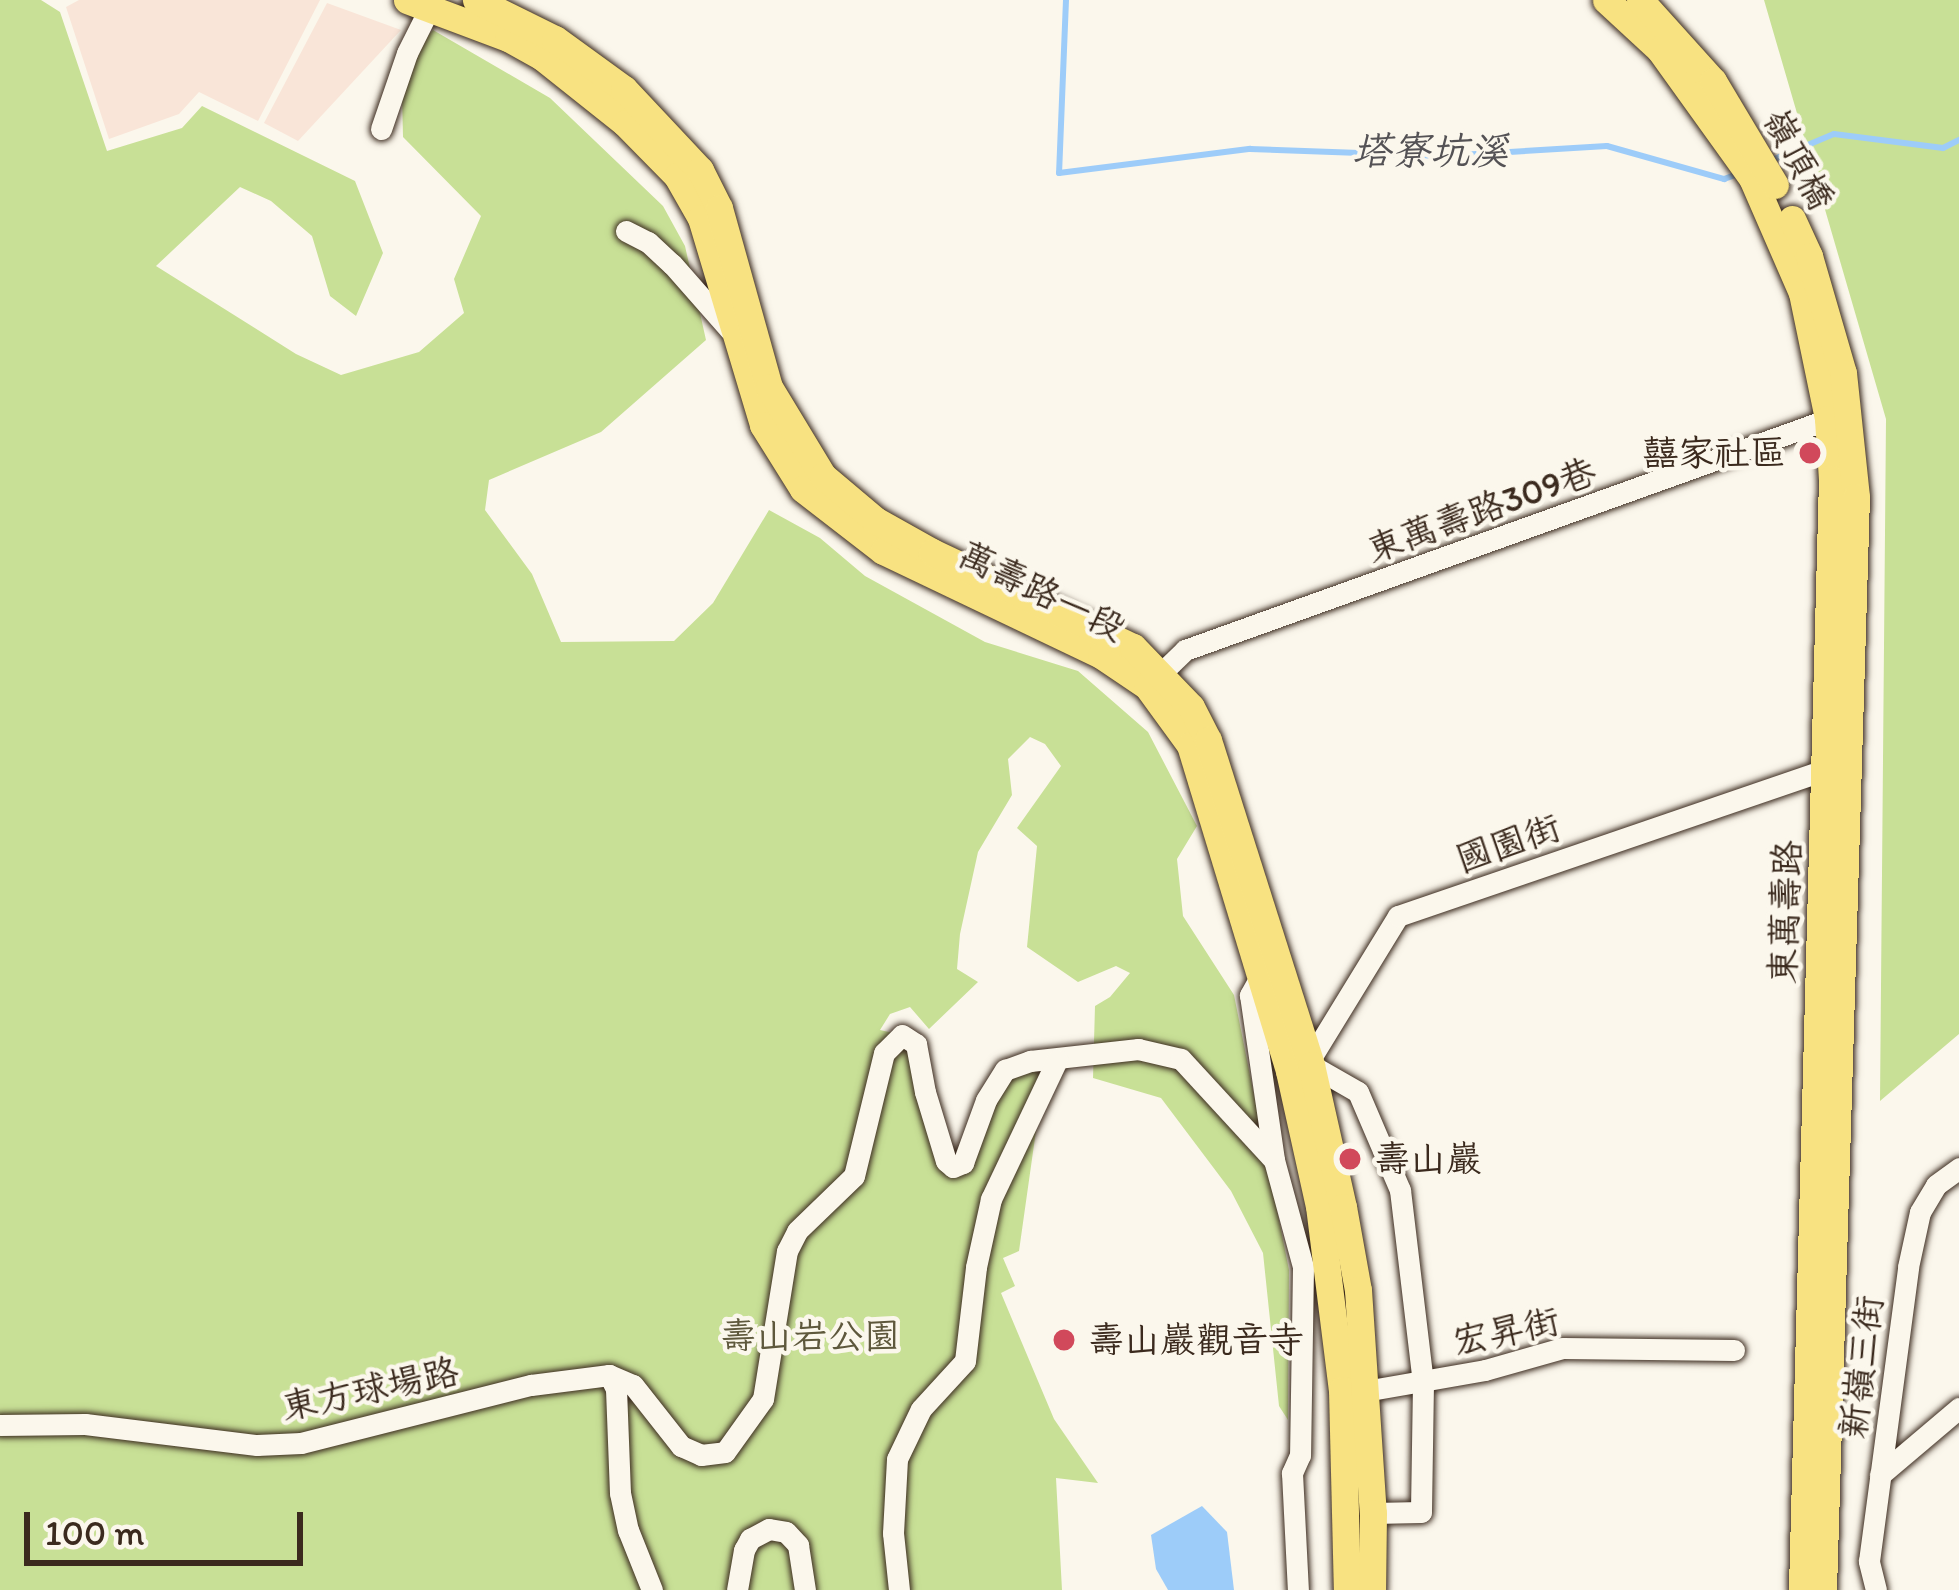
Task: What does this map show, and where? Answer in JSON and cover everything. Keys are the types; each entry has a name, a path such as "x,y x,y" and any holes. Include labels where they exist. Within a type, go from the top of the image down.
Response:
{"main road":[{"name":"萬壽路一段","path":"476,0 555,38 624,89 700,170 719,208 739,326"},
{"path":"1606,0 1671,48"},
{"path":"1640,0 1671,48"},
{"name":"萬壽路一段","path":"418,4 542,57 657,153 701,218 739,326 824,476 875,520 1133,647 1155,680 1192,707 1208,740 1358,1290 1373,1514 1372,1590"},
{"name":"嶺頂橋","path":"1671,48 1752,178 1784,243"},
{"name":"嶺頂橋","path":"1671,48 1724,98 1784,201 1830,319"},
{"name":"東萬壽路","path":"1784,243 1838,416 1856,497 1823,1590"},
{"name":"東萬壽路","path":"1802,1590 1832,479 1838,416 1830,319"},
{"name":"萬壽路一段","path":"1300,1068 1333,1293 1348,1510 1347,1590"}],"street":[{"path":"381,129 418,4"},
{"path":"626,231 660,253 739,326"},
{"name":"東萬壽路309巷","path":"1155,680 1185,650 1838,416"},
{"name":"國園街","path":"1300,1068 1398,916 1825,770"},
{"path":"1270,974 1250,995 1274,1160 1303,1267 1300,1456 1292,1473 1298,1590"},
{"path":"609,1375 633,1384 681,1446 701,1455 725,1452 763,1399 788,1251 797,1231 854,1176 890,1042 902,1035 916,1044 931,1112 953,1167 963,1163 986,1100 1005,1070 1030,1061 1138,1049 1181,1059 1274,1160"},
{"path":"899,1590 893,1534 897,1459 921,1409 965,1361 976,1267 991,1199 1057,1060"},
{"path":"1300,1068 1358,1092 1400,1190 1423,1383 1421,1512 1373,1514"},
{"name":"新嶺三街","path":"1876,1590 1869,1561 1920,1212 1936,1186 1959,1168"},
{"name":"宏昇街","path":"1365,1391 1423,1383 1563,1348 1734,1350"},
{"path":"609,1375 616,1389 620,1493 628,1530 652,1590"},
{"name":"東方球場路","path":"0,1425 85,1424 257,1445 301,1443 531,1385 609,1375"},
{"path":"1880,1475 1959,1408"},
{"path":"737,1590 743,1550 750,1539 769,1528 787,1532 798,1545 805,1590"}],"shaded area":[{"path":"79,0 320,0 258,121 199,92 179,114 109,139 66,7"},
{"path":"327,3 401,30 298,141 264,123"}],"green space":[{"name":"壽山岩公園","path":"0,0 41,0 60,12 107,151 182,128 202,106 355,181 383,253 356,316 330,296 312,236 271,201 240,187 156,266 296,354 341,375 419,352 464,313 454,279 481,216 403,137 402,96 414,49 433,30 550,98 663,206 685,246 706,340 601,432 489,480 485,510 532,574 561,642 674,641 713,603 769,510 820,538 865,576 985,642 1078,671 1148,732 1197,826 1177,859 1183,916 1234,995 1289,1270 1288,1420 1279,1406 1263,1253 1231,1191 1161,1098 1093,1078 1095,1006 1110,997 1130,973 1116,966 1078,982 1027,947 1037,846 1017,828 1061,766 1045,744 1030,737 1008,759 1012,795 978,852 960,934 957,969 978,982 929,1029 910,1007 890,1014 880,1030 902,1035 953,1167 995,1081 1046,1060 1019,1251 1003,1258 1015,1286 1001,1293 1054,1419 1098,1483 1056,1478 1062,1590 0,1590"},
{"path":"1764,0 1959,0 1959,1034 1880,1101 1886,419"}],"water":[{"path":"1202,1506 1227,1532 1234,1590 1168,1590 1156,1569 1151,1535"}],"waterway":[{"name":"塔寮坑溪","path":"1066,0 1059,173 1250,149 1443,156 1607,146 1724,179 1738,174"},
{"name":"塔寮坑溪","path":"1772,160 1834,134 1943,148 1959,140"}],"place":[{"name":"囍家社區","path":"1810,453"},
{"name":"壽山巖","path":"1350,1159"},
{"name":"壽山巖觀音寺","path":"1064,1340"}]}
